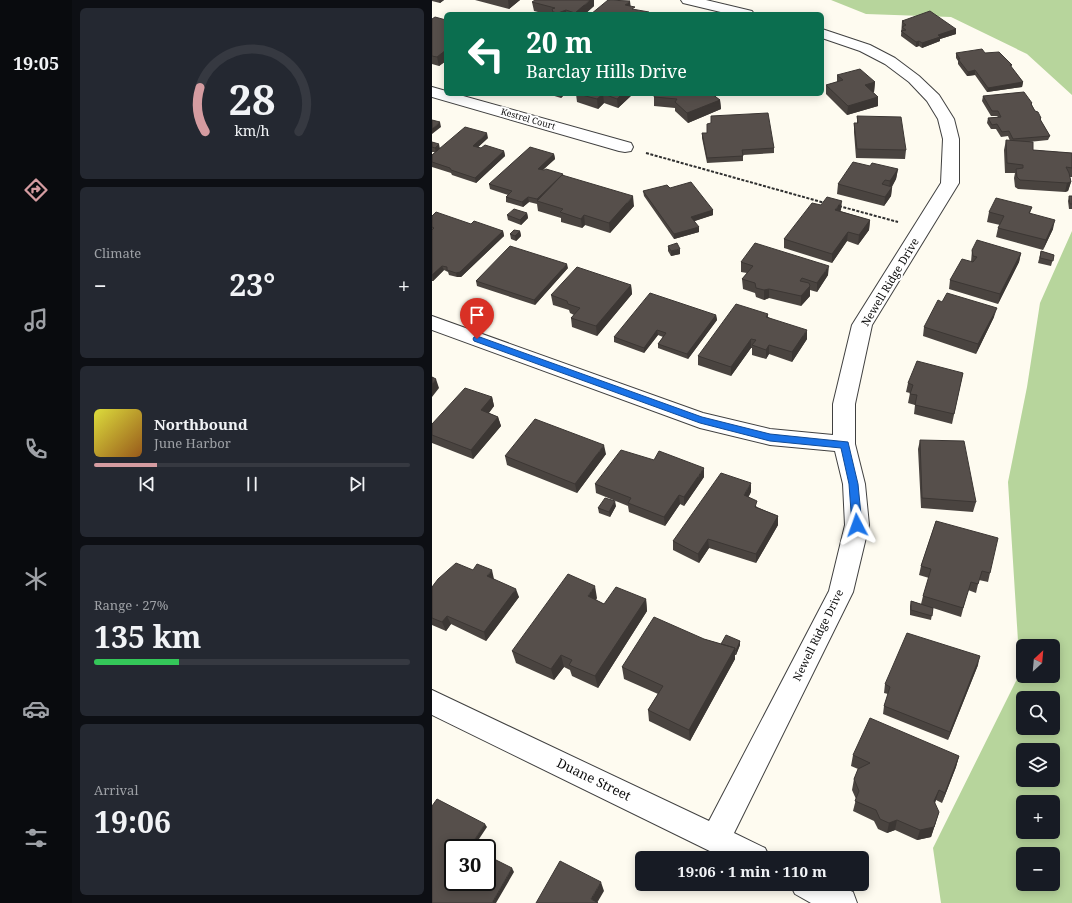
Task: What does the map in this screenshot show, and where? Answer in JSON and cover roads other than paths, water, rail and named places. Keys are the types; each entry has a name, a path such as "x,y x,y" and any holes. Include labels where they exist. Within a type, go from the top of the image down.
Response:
{"street":[{"path":"688,0 739,12"},
{"name":"Newell Ridge Drive","path":"716,838 841,592 857,525 854,484 844,444 844,404 862,325 950,183 951,139 946,119 933,98 914,78 890,61 865,48 824,34"},
{"name":"Kestrel Court","path":"432,92 444,95"},
{"name":"Kestrel Court","path":"446,96 625,147"},
{"path":"432,323 700,420 770,437 844,444"},
{"name":"Duane Street","path":"432,702 741,851"},
{"path":"819,891 842,903"}]}
